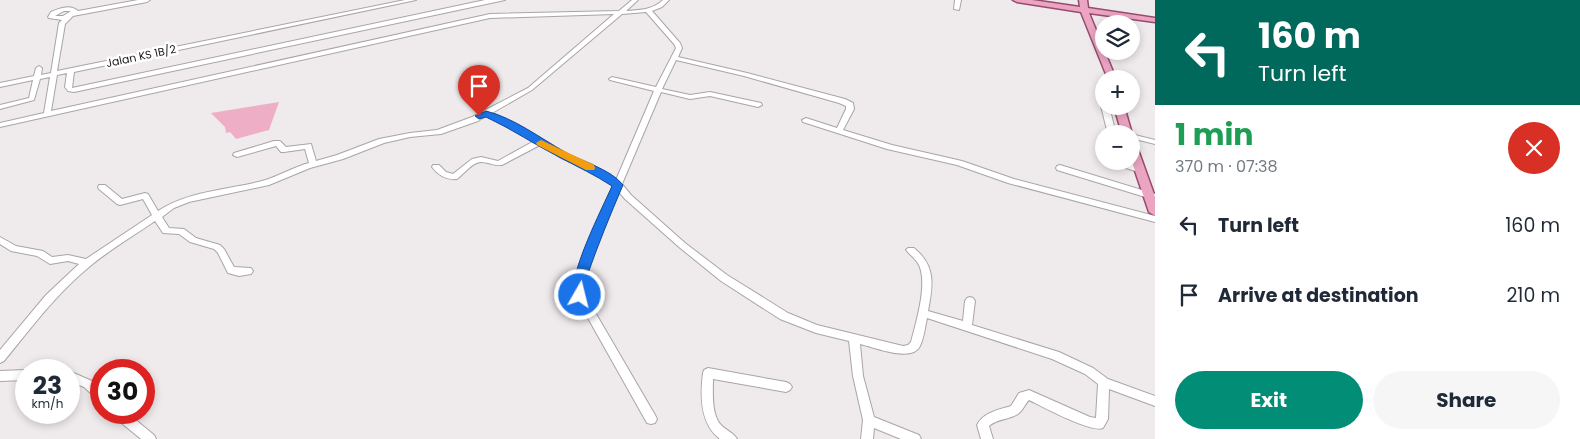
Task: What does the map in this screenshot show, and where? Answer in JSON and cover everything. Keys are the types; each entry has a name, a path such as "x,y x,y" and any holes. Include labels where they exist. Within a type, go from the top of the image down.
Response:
{"main road":[{"path":"1017,0 1065,6 1078,4 1088,9 1155,19"},
{"path":"1034,0 1065,6 1079,12 1088,9"},
{"path":"1088,9 1096,43 1109,70"},
{"path":"1140,170 1152,196 1155,212"}],"street":[{"path":"62,23 54,18 125,0"},
{"path":"47,115 62,23 71,13 147,0"},
{"name":"Jalan KS 1B/2","path":"0,85 413,0"},
{"path":"71,71 68,87 70,90 74,90 474,4 502,0"},
{"path":"0,358 49,298 87,263 171,206 187,200 266,183 313,164 392,138 438,132 486,113 497,105 530,89 635,0"},
{"path":"0,125 499,15 648,11 658,8 666,0"},
{"path":"957,9 958,0"},
{"path":"474,4 484,18"},
{"path":"648,11 679,46 675,58 658,90 592,245 578,287 580,295 651,419"},
{"path":"283,27 289,44"},
{"path":"342,33 350,48"},
{"path":"675,58 745,74 842,101 850,105 850,109 839,131"},
{"path":"0,107 32,99 39,68"},
{"path":"612,79 690,97 717,95 758,105"},
{"path":"25,120 48,105 67,110"},
{"path":"486,113 517,128 538,142 590,167 618,185 628,197 682,245 739,289 784,316 816,329 909,350 916,344 923,313 926,272 921,260 911,250"},
{"path":"806,120 890,147 959,163 1011,180 1155,219"},
{"path":"1140,138 1155,142"},
{"path":"436,167 443,174 454,177 476,160 481,159 493,164 499,163 538,142"},
{"path":"237,155 278,143 284,150 308,146 313,164"},
{"path":"1060,168 1152,196"},
{"path":"102,186 120,202 144,196 166,231 181,231 193,240 217,247 221,250 231,270 239,272 248,271"},
{"path":"0,240 14,249 40,253 50,261 75,259 87,263"},
{"path":"967,326 970,301"},
{"path":"923,313 1064,357 1081,365 1104,382 1155,401"},
{"path":"854,338 858,376 869,420 867,439"},
{"path":"731,439 717,430 709,415 708,373 786,387"},
{"path":"0,376 15,375"},
{"path":"987,439 983,425 988,418 1015,410 1022,397 1029,395 1089,422 1099,424 1102,419 1104,382"},
{"path":"869,420 915,439"},
{"path":"132,424 150,439"}],"shaded area":[{"path":"279,102 269,130 236,139 230,132 226,133 225,127 211,113"}],"slow traffic":[{"path":"541,143 590,168"}],"route":[{"path":"479,116 486,113 508,123 564,156 590,167 618,185 592,245 579,281 580,295"}]}
